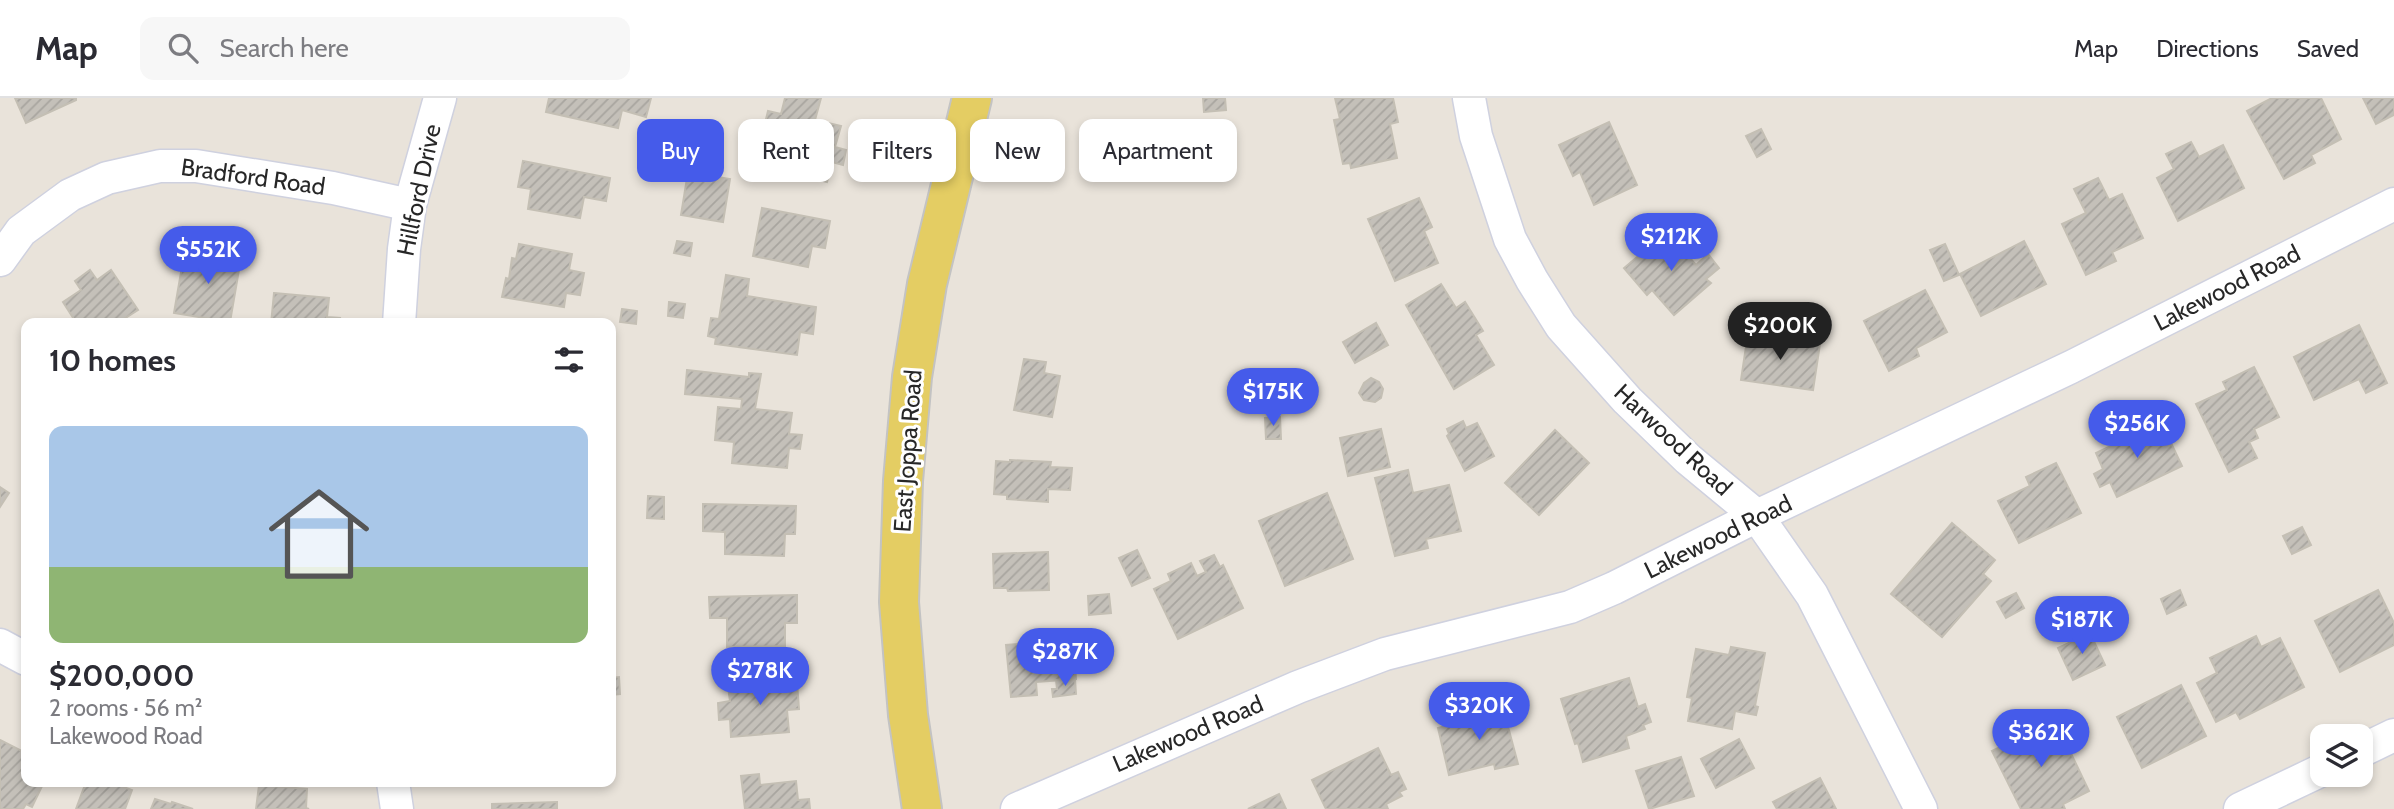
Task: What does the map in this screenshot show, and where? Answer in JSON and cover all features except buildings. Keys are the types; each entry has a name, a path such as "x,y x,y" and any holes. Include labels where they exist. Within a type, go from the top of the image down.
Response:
{"main road":[{"name":"East Joppa Road","path":"922,809 908,715 899,602 903,481 912,377 927,284 972,98"}],"street":[{"name":"Hillford Drive","path":"399,318 410,205 440,98"},
{"name":"Harwood Road","path":"1469,98 1476,135 1510,239 1561,326 1662,434 1757,516 1812,595 1921,809"},
{"name":"Bradford Road","path":"0,260 21,231 70,195 107,178 160,166 196,166 223,170 332,188 410,205"},
{"name":"Lakewood Road","path":"1017,809 1298,687 1385,654 1570,607 1614,588 1757,516 2071,367 2394,204"},
{"path":"0,645 21,656"},
{"path":"2373,746 2394,736"},
{"path":"2240,809 2310,776"},
{"path":"394,787 397,809"}]}
